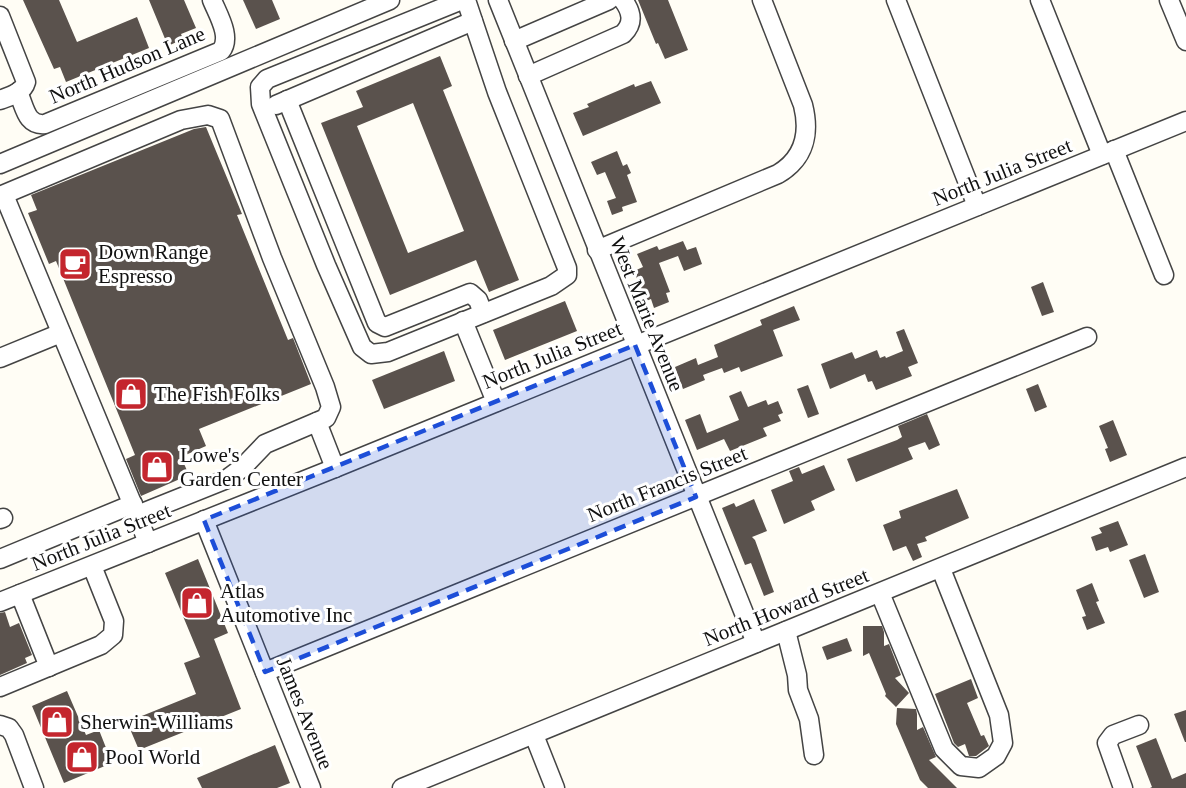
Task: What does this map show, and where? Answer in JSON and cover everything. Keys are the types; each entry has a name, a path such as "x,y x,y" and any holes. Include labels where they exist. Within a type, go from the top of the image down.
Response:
{"street":[{"name":"North Hudson Lane","path":"18,92 31,122 36,125 45,124 221,51 225,46 225,38 212,0"},
{"path":"0,164 390,0"},
{"path":"462,0 267,79 260,87 263,110 326,265 362,347 371,354 388,352 551,286 567,275 567,268 496,92 466,0"},
{"name":"West Marie Avenue","path":"498,0 756,644"},
{"path":"514,41 609,0"},
{"path":"528,76 623,34 630,25 631,19 623,0"},
{"path":"597,250 778,174 792,163 803,146 807,126 803,105 762,0"},
{"path":"896,0 977,206"},
{"path":"1040,0 1164,275"},
{"path":"1169,0 1186,41"},
{"name":"North Hudson Lane","path":"0,16 26,82 25,87 18,92 0,100"},
{"path":"263,110 473,21"},
{"path":"287,100 377,323 385,327 470,293 478,300 483,313"},
{"path":"0,559 135,509 227,479 242,468 265,444 326,418 331,407 325,387 272,258 220,120 208,115 181,120 2,196 61,333 135,509 148,543"},
{"name":"North Julia Street","path":"0,602 1186,121"},
{"path":"437,306 446,328"},
{"path":"463,321 496,402"},
{"path":"0,358 61,333"},
{"name":"North Francis Street","path":"265,672 1087,338"},
{"path":"317,422 335,468"},
{"name":"North Howard Street","path":"402,788 941,569 1186,466"},
{"name":"James Avenue","path":"204,520 311,788"},
{"path":"0,687 101,645 113,635 114,621 92,566"},
{"path":"880,593 944,749 961,766 979,768 996,756 1003,743 999,715 941,569"},
{"path":"20,594 49,667"},
{"path":"786,631 797,675 798,690 809,719 814,755"},
{"path":"0,725 9,729 14,735 34,788"},
{"path":"1123,788 1107,743 1113,735 1139,725"},
{"path":"534,735 555,788"}],"highlighted area":[{"path":"635,345 696,497 265,672 204,520"}],"building":[{"path":"23,0 59,0 77,42 137,17 149,48 66,82 60,67 54,69"},
{"path":"149,0 184,0 196,28 181,34 183,39 168,46"},
{"path":"243,0 272,0 280,19 256,29"},
{"path":"638,0 668,0 688,50 665,59 658,43 656,44"},
{"path":"440,56 452,86 443,90 519,280 489,292 476,260 390,295 321,123 363,107 356,91","holes":["413,103 464,231 408,253 357,126"]},
{"path":"651,81 661,103 583,136 573,113 589,107 587,104 634,84 635,87"},
{"path":"206,127 242,214 237,215 288,340 293,338 311,384 199,429 206,446 181,457 189,475 141,496 126,459 135,455 56,261 49,264 28,213 37,210 31,195 194,129"},
{"path":"617,151 623,166 627,164 631,173 627,175 637,202 622,207 623,211 612,215 607,201 616,198 605,172 597,175 591,162"},
{"path":"683,241 687,250 696,247 702,264 684,271 678,256 659,263 670,292 666,293 669,302 654,308 651,299 646,301 634,271 643,267 637,254 657,246 659,250"},
{"path":"1043,282 1054,312 1042,316 1031,287"},
{"path":"565,301 577,331 505,360 493,330"},
{"path":"794,306 800,320 773,330 783,356 741,372 739,367 724,373 722,368 703,375 705,380 683,389 675,367 696,358 698,365 718,357 714,345 762,325 760,320"},
{"path":"904,329 918,363 908,367 912,376 876,390 872,381 868,382 865,374 830,389 821,364 852,352 855,359 877,350 880,358 903,351 896,332"},
{"path":"444,351 455,381 384,409 372,380"},
{"path":"1038,384 1047,407 1035,412 1026,389"},
{"path":"808,385 819,414 808,418 797,389"},
{"path":"741,391 748,407 766,400 768,405 778,401 783,413 778,415 781,421 763,428 767,436 730,451 724,439 697,450 685,420 700,414 707,433 739,420 729,396"},
{"path":"927,414 940,445 929,450 925,442 908,448 913,459 856,482 847,459 897,440 902,437 898,426"},
{"path":"1113,420 1127,455 1110,462 1105,449 1108,448 1099,426"},
{"path":"824,465 835,490 811,501 815,510 784,524 771,490 793,481 789,471 799,467 802,474"},
{"path":"957,489 969,518 925,537 927,541 917,544 922,557 913,561 906,546 893,551 883,525 901,518 899,511"},
{"path":"754,499 767,531 752,537 774,592 764,596 751,563 745,565 722,508 734,503 736,507"},
{"path":"1118,521 1128,545 1110,552 1108,547 1096,551 1091,537 1102,533 1099,528"},
{"path":"1145,554 1159,592 1144,598 1129,560"},
{"path":"198,559 228,633 214,639 241,709 139,750 127,722 196,694 184,663 200,657 165,573"},
{"path":"1092,583 1099,601 1096,602 1105,623 1087,630 1082,617 1086,616 1076,590"},
{"path":"5,612 10,627 19,623 32,655 25,658 27,663 0,675 0,613"},
{"path":"863,626 882,626 884,646 889,644 901,675 895,678 909,693 896,707 885,696 869,653 863,656"},
{"path":"847,638 852,651 827,660 822,647"},
{"path":"971,679 978,698 967,703 981,736 984,735 989,746 976,756 969,756 965,744 958,747 954,743 935,694"},
{"path":"67,691 86,735 99,730 112,763 64,783 32,706"},
{"path":"897,708 916,709 917,730 923,727 936,757 929,760 957,788 928,788 920,780 896,724"},
{"path":"1186,710 1186,742 1185,742 1174,714"},
{"path":"1156,738 1172,779 1186,773 1186,788 1150,788 1152,787 1136,746"},
{"path":"275,745 290,783 277,788 202,788 197,778"}],"place":[{"name":"Down Range Espresso","path":"75,264"},
{"name":"The Fish Folks","path":"131,394"},
{"name":"Lowe's Garden Center","path":"157,467"},
{"name":"Atlas Automotive Inc","path":"197,603"},
{"name":"Sherwin-Williams","path":"57,722"},
{"name":"Pool World","path":"82,757"}]}
